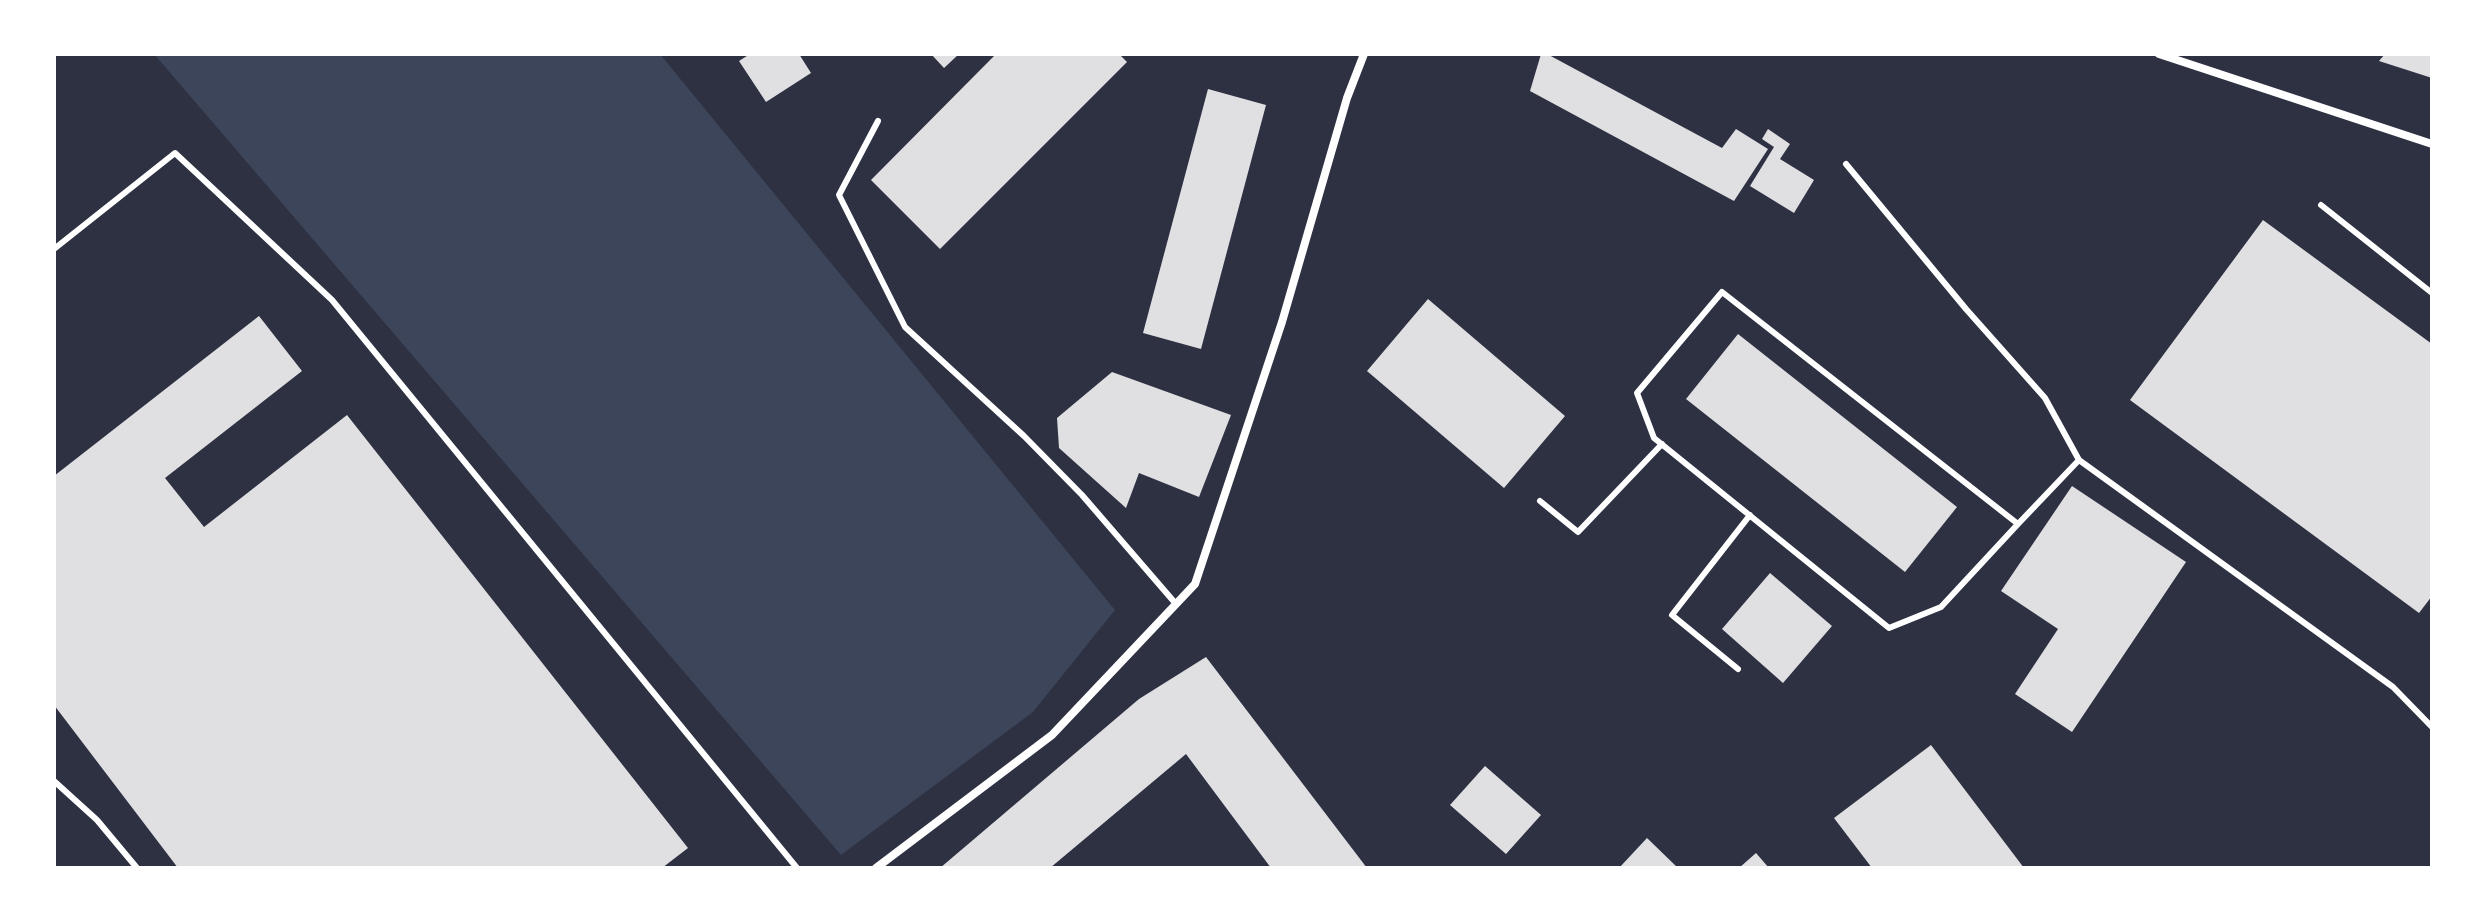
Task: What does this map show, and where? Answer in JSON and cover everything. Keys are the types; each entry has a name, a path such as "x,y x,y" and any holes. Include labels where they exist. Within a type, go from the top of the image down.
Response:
{"street":[{"path":"876,868 1052,735 1195,584 1282,322 1347,98 1364,54"},
{"path":"2159,54 2432,144"}],"lane":[{"path":"878,121 839,195 905,327 1024,436 1082,495 1176,604"},
{"path":"54,249 175,153 332,300 797,868"},
{"path":"1846,164 1966,309 2045,398 2079,460 2393,687 2432,727"},
{"path":"2321,205 2432,293"},
{"path":"2018,524 1722,292 1637,393 1654,438 1889,628 1941,607 2079,460"},
{"path":"1540,501 1578,532 1662,444"},
{"path":"1738,669 1672,615 1750,515"},
{"path":"54,781 97,820 137,868"}],"shaded area":[{"path":"154,54 660,54 1115,610 1033,712 841,855"}],"building":[{"path":"750,54 799,54 811,73 766,102 739,61"},
{"path":"931,54 959,54 944,68"},
{"path":"996,54 1119,54 1127,62 940,249 871,180"},
{"path":"1541,54 1547,54 1722,148 1736,129 1768,149 1734,201 1530,91"},
{"path":"2385,54 2432,54 2432,78 2379,61"},
{"path":"1208,89 1266,105 1201,349 1143,333"},
{"path":"1768,129 1790,144 1780,159 1814,180 1794,213 1750,186 1774,147 1762,139"},
{"path":"2263,220 2432,344 2432,596 2419,613 2130,400"},
{"path":"1428,299 1565,416 1504,488 1367,371"},
{"path":"259,316 302,371 165,478 204,527 347,415 688,848 662,868 178,868 54,705 54,476"},
{"path":"1738,334 1957,507 1905,572 1686,399"},
{"path":"1112,372 1231,415 1199,497 1139,473 1126,508 1059,448 1057,418"},
{"path":"2072,486 2186,562 2072,732 2015,694 2058,629 2001,591"},
{"path":"1770,573 1832,626 1783,683 1722,629"},
{"path":"1206,657 1367,868 1271,868 1186,754 1050,868 940,868 1139,699"},
{"path":"1931,745 2024,868 1872,868 1834,818"},
{"path":"1485,766 1541,815 1506,854 1450,805"},
{"path":"1647,838 1678,868 1619,868"},
{"path":"1756,853 1769,868 1739,868"}]}
